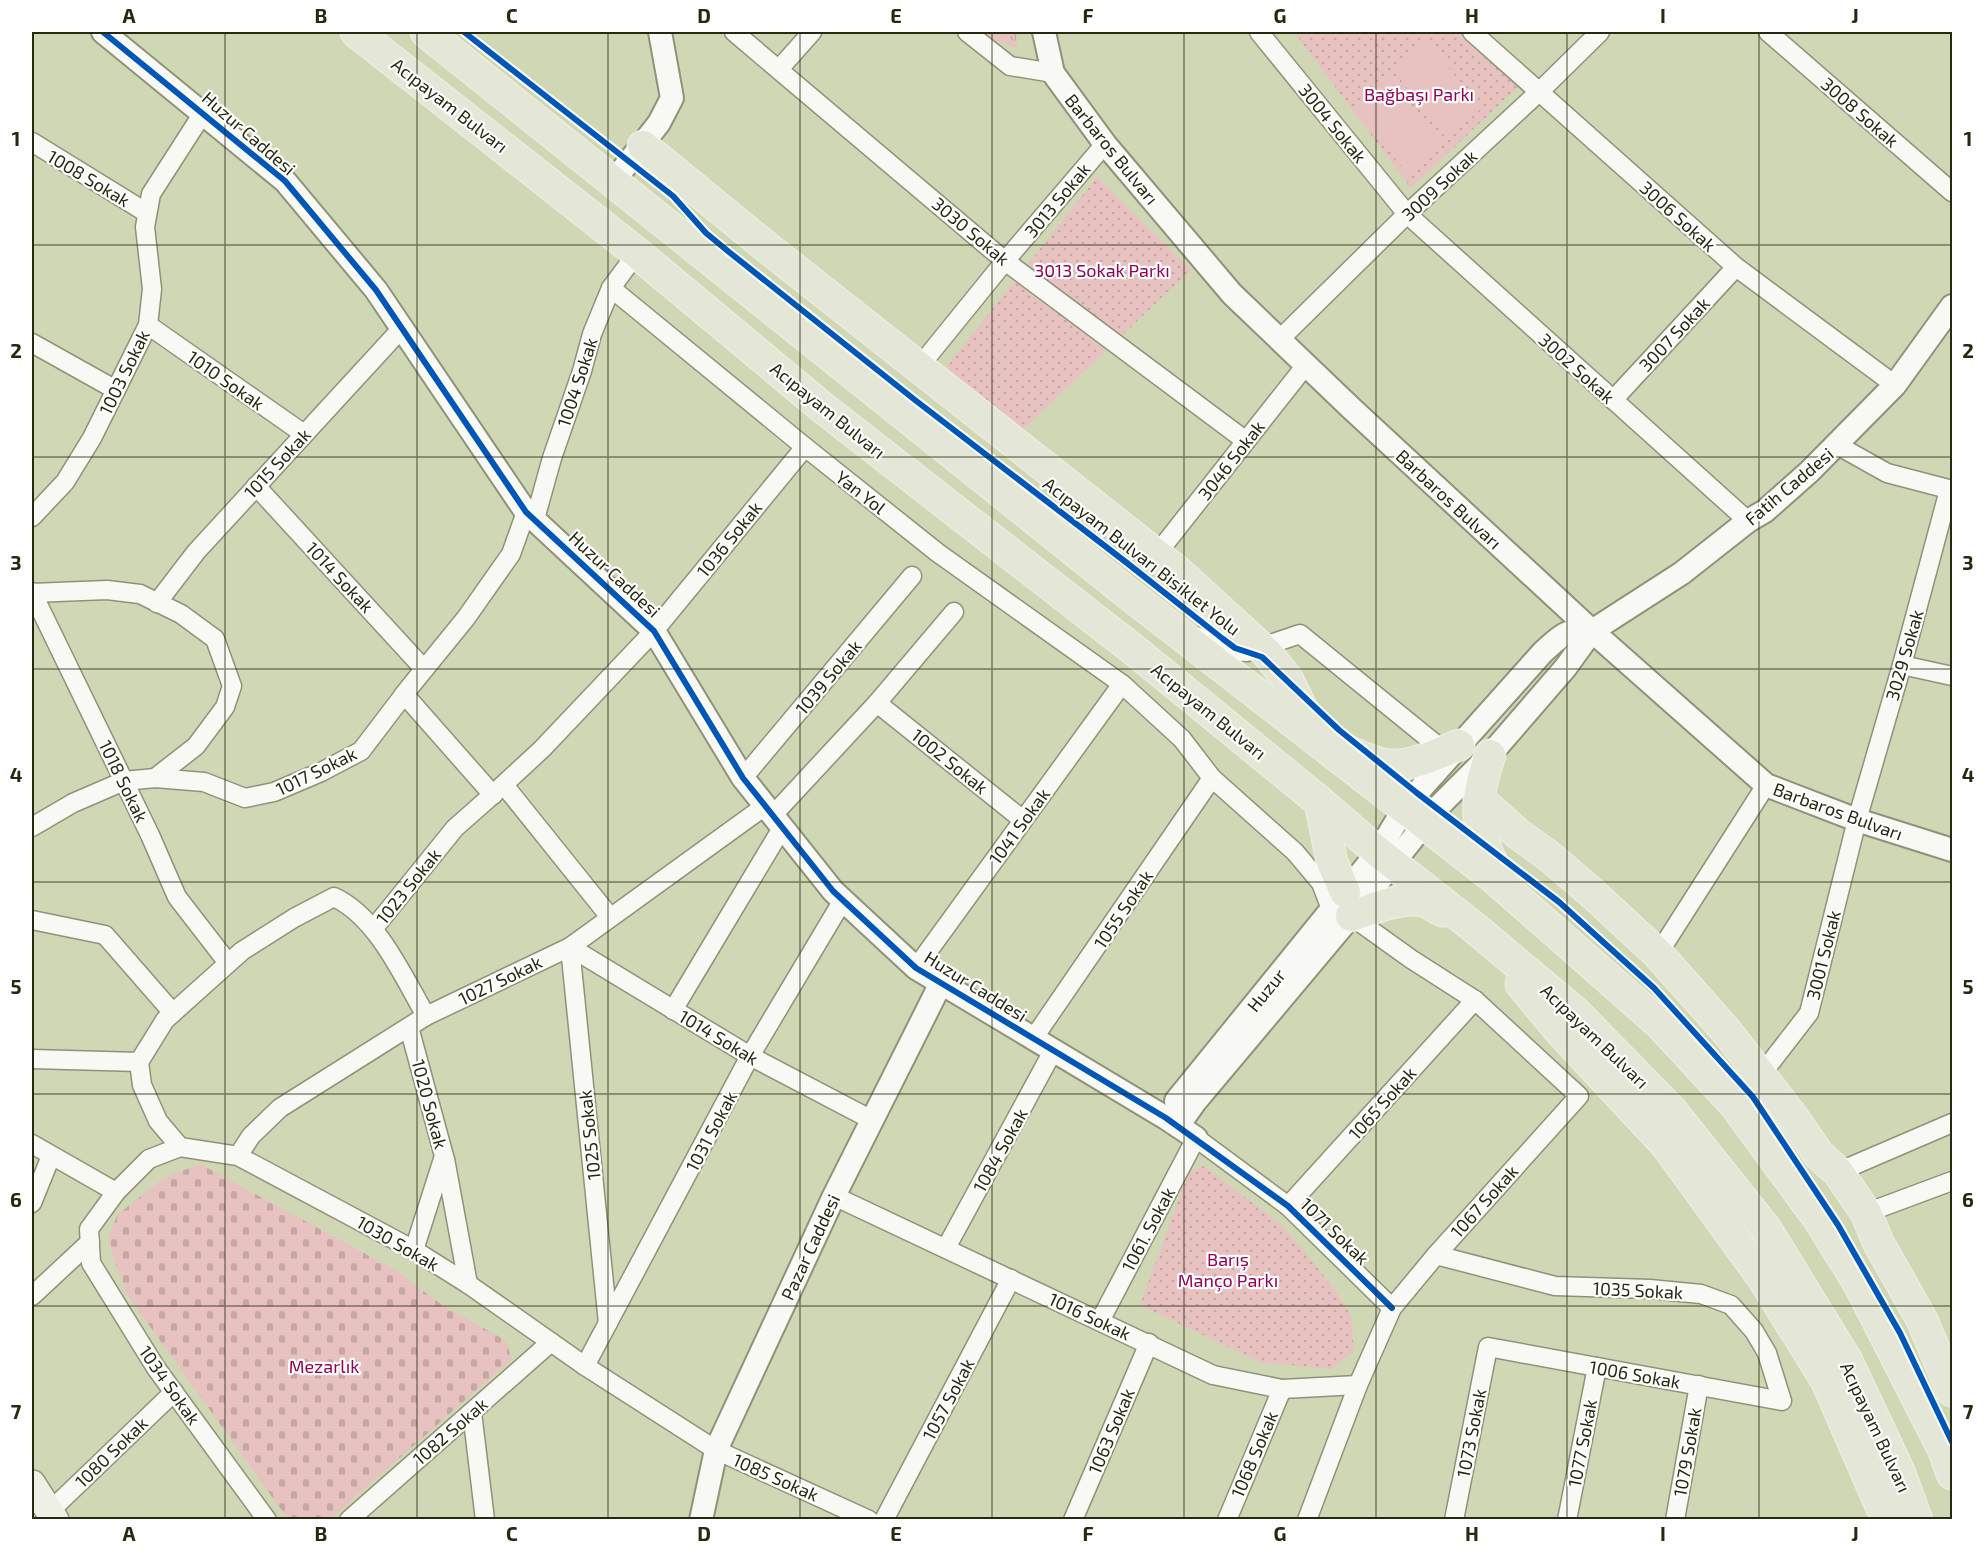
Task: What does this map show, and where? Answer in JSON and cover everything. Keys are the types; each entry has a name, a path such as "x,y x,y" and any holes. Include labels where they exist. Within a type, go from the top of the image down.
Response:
{"main road":[{"name":"Acıpayam Bulvarı","path":"356,32 637,254 824,408 1125,643 1575,1012 1664,1102 1766,1229 1847,1361 1899,1471 1917,1520"},
{"path":"426,32 1506,889 1660,1024 1735,1105 1820,1221 1858,1284 1943,1449 1953,1474"},
{"path":"643,146 764,245 1177,571 1260,647 1288,680 1315,736 1387,765 1418,761 1452,748"},
{"path":"1491,755 1482,777 1479,799 1481,837 1488,858 1506,889"},
{"path":"1479,799 1517,833 1550,857 1592,893 1658,954 1701,1001 1792,1116 1819,1155 1838,1172 1866,1213 1878,1242 1922,1320 1953,1391"},
{"path":"1320,802 1342,906 1412,900 1426,902 1476,929 1559,1030 1667,1146 1762,1277 1826,1380 1887,1520"},
{"path":"32,1484 44,1515"}],"street":[{"name":"Huzur Caddesi","path":"103,32 285,181 376,290 531,515 654,631 743,778 833,891 916,968 1180,1127"},
{"path":"614,182 659,123 672,98 660,32"},
{"name":"3030 Sokak","path":"735,32 1005,261 1246,441"},
{"path":"780,68 812,32"},
{"path":"967,32 1010,66 1053,73"},
{"name":"Barbaros Bulvarı","path":"1044,32 1053,73 1105,144 1233,294 1306,365 1592,631 1766,785 1857,820 1953,850"},
{"name":"3004 Sokak","path":"1259,32 1407,214"},
{"name":"3006 Sokak","path":"1472,32 1736,267 1895,385"},
{"name":"3009 Sokak","path":"1280,339 1407,214 1539,92 1600,32"},
{"name":"3008 Sokak","path":"1768,32 1953,192"},
{"name":"1003 Sokak","path":"32,518 65,482 92,438 148,325 152,289 145,227 151,194 203,113"},
{"name":"1008 Sokak","path":"32,142 147,213"},
{"name":"3013 Sokak","path":"919,367 1005,261 1105,144"},
{"name":"3002 Sokak","path":"1407,214 1748,521"},
{"name":"1004 Sokak","path":"531,515 582,371 592,334 611,288 637,254"},
{"name":"3007 Sokak","path":"1613,400 1736,267"},
{"name":"Yan Yol","path":"611,288 938,553 1122,684 1182,739 1212,778 1295,852 1342,906"},
{"name":"Fatih Caddesi","path":"1592,631 1682,573 1748,521 1765,511 1837,445 1895,385 1953,306"},
{"name":"1010 Sokak","path":"148,325 304,434"},
{"name":"1015 Sokak","path":"158,603 196,552 402,328"},
{"path":"32,343 116,390"},
{"name":"3046 Sokak","path":"1156,555 1306,365"},
{"path":"1837,445 1887,473 1951,490"},
{"name":"1036 Sokak","path":"654,631 805,447"},
{"name":"1014 Sokak","path":"256,486 424,669"},
{"name":"3029 Sokak","path":"1857,820 1951,490"},
{"name":"1017 Sokak","path":"32,827 73,803 124,781 155,778 204,782 245,798 273,792 321,772 361,751 466,618 511,554 531,515"},
{"name":"1039 Sokak","path":"743,778 912,576"},
{"path":"32,593 107,590 140,594 181,614 215,639 232,686 225,707 196,746 155,778"},
{"name":"1018 Sokak","path":"32,593 124,781 177,897 228,963"},
{"path":"673,1010 773,816 877,703 954,612"},
{"path":"1168,623 1234,651 1247,652 1300,634 1452,748"},
{"path":"1415,816 1452,748 1543,652 1563,634 1575,630 1592,631"},
{"name":"1023 Sokak","path":"139,1062 165,1020 242,951 294,918 334,897 347,903 374,928 455,828 542,749 654,631"},
{"path":"1415,816 1438,807 1491,755 1566,667 1592,631"},
{"path":"1902,665 1953,676"},
{"name":"1041 Sokak","path":"916,968 1122,684"},
{"path":"404,694 498,790 610,917"},
{"name":"1002 Sokak","path":"877,703 1023,820"},
{"name":"1055 Sokak","path":"1034,1040 1212,778"},
{"path":"1658,954 1766,785"},
{"name":"1027 Sokak","path":"238,1156 251,1136 280,1108 426,1016 570,947 610,917 773,816"},
{"name":"Huzur","path":"1180,1127 1195,1102 1259,1024 1342,906 1385,858 1415,816"},
{"name":"3001 Sokak","path":"1761,1076 1809,1013 1857,820"},
{"name":"1031 Sokak","path":"585,1366 750,1056 843,900"},
{"path":"1342,906 1411,959 1475,1000"},
{"path":"32,920 105,935 173,1013"},
{"path":"374,928 426,1016"},
{"name":"1014 Sokak","path":"570,947 750,1056 872,1120"},
{"name":"1025 Sokak","path":"570,947 608,1323"},
{"name":"Pazar Caddesi","path":"701,1520 716,1450 834,1196 941,983"},
{"name":"1067 Sokak","path":"1392,1308 1436,1255 1579,1096 1475,1000"},
{"name":"1065 Sokak","path":"1288,1206 1475,1000"},
{"name":"1020 Sokak","path":"409,1027 444,1156 414,1250"},
{"name":"1084 Sokak","path":"946,1248 1053,1051"},
{"path":"32,1059 139,1062 142,1085 158,1121 180,1147"},
{"path":"1838,1172 1953,1123"},
{"name":"1071 Sokak","path":"1180,1127 1288,1206 1392,1308"},
{"name":"1061. Sokak","path":"1100,1321 1180,1127"},
{"path":"32,1144 116,1192"},
{"name":"1030 Sokak","path":"90,1242 89,1229 116,1192 149,1159 180,1147 238,1156 414,1250 468,1284 585,1366 716,1450"},
{"path":"32,1203 51,1156"},
{"path":"444,1156 468,1284"},
{"path":"1866,1213 1953,1181"},
{"name":"1016 Sokak","path":"834,1196 1213,1375 1282,1389 1358,1385"},
{"path":"32,1296 90,1242"},
{"name":"1034 Sokak","path":"90,1242 91,1263 156,1368 267,1520"},
{"name":"1035 Sokak","path":"1436,1255 1555,1286 1650,1289 1701,1294 1731,1305 1754,1331 1767,1353 1782,1401"},
{"name":"1057 Sokak","path":"884,1520 1011,1279"},
{"path":"1307,1520 1358,1385 1392,1308"},
{"name":"1082 Sokak","path":"349,1520 551,1342"},
{"name":"1063 Sokak","path":"1073,1520 1149,1343"},
{"name":"1006 Sokak","path":"1488,1347 1782,1401"},
{"name":"1073 Sokak","path":"1454,1520 1488,1347"},
{"name":"1077 Sokak","path":"1567,1520 1597,1367"},
{"name":"1079 Sokak","path":"1675,1520 1700,1385"},
{"name":"1068 Sokak","path":"1227,1520 1282,1389"},
{"name":"1080 Sokak","path":"44,1515 174,1392"},
{"path":"472,1412 485,1520"},
{"name":"1085 Sokak","path":"716,1450 869,1520"}],"green space":[{"path":"980,32 1016,32 1017,48 987,37"},
{"name":"Bağbaşı Parkı","path":"1294,32 1461,32 1519,86 1411,188"},
{"path":"1427,40 1481,109 1447,139 1393,70"},
{"path":"1387,77 1441,142 1407,173 1353,108"},
{"name":"3013 Sokak Parkı","path":"1097,177 1191,270 1017,435 940,375"},
{"name":"Mezarlık","path":"200,1164 395,1270 442,1305 505,1340 512,1359 330,1519 288,1519 126,1293 108,1242 117,1215 164,1178"},
{"name":"Barış Manço Parkı","path":"1204,1166 1284,1227 1336,1291 1351,1316 1354,1351 1331,1369 1260,1362 1140,1305 1189,1172"}],"cycle path":[{"path":"103,32 285,181 376,290 526,512 654,631 743,778 833,891 916,968 1166,1118 1288,1206 1392,1308"},
{"name":"Acıpayam Bulvarı Bisiklet Yolu","path":"464,32 673,196 706,233 915,400 1235,648 1262,657 1339,730 1559,902 1654,988 1753,1097 1838,1225 1900,1333 1952,1442"}]}
